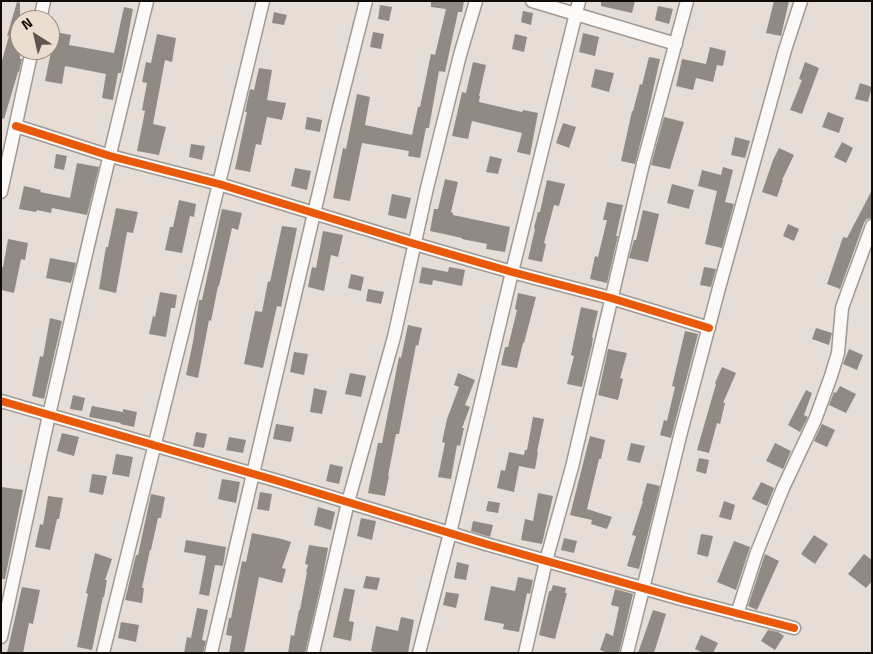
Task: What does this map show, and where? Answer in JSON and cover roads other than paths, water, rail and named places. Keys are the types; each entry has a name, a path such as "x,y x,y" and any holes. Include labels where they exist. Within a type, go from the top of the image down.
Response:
{"street":[{"path":"1,637 49,415 148,1"},
{"path":"103,653 219,184 262,1"},
{"path":"211,653 366,1"},
{"path":"313,653 348,502 394,337 427,188 460,55 476,1"},
{"path":"532,1 676,44"},
{"path":"419,653 450,533 579,1"},
{"path":"525,653 546,561 572,467 643,164 687,1"},
{"path":"627,653 680,436 785,50 801,1"},
{"path":"1,192 30,60"},
{"path":"16,126 110,156 219,184 415,244 611,298 709,328"},
{"path":"737,614 757,552 783,488 815,420 831,376 838,353 842,308 872,226"},
{"path":"1,401 155,444 546,561 794,628"}]}
